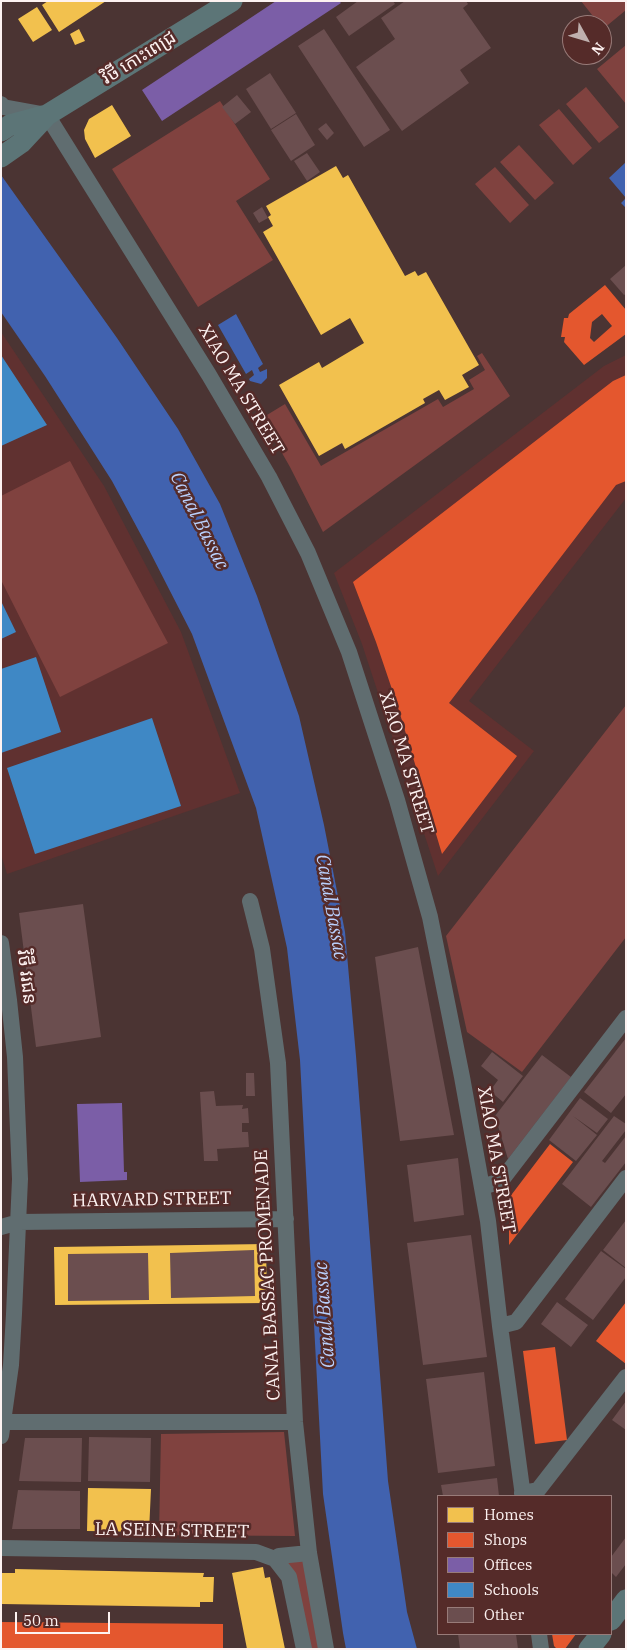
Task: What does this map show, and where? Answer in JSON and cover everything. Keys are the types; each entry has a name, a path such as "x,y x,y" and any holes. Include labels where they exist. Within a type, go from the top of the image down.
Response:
{"main road":[{"name":"វិថី កោះពេជ្រ","path":"6,128 47,115 232,1"},
{"name":"វិថី កោះពេជ្រ","path":"1,156 21,143 47,115"},
{"path":"612,1619 626,1600"},
{"path":"590,1649 599,1635"}],"street":[{"path":"1,104 3,107 47,115"},
{"name":"XIAO MA STREET","path":"47,115 209,374 269,477 320,581 349,652 400,812 430,918 462,1077 488,1221 522,1495"},
{"name":"CANAL BASSAC PROMENADE","path":"250,901 262,949 278,1063 295,1422 309,1553 326,1649"},
{"name":"វិថី វរជន","path":"1,942 10,1000 20,1178 12,1348 2,1429"},
{"path":"482,1187 501,1180 626,1018"},
{"path":"500,1326 516,1322 626,1178"},
{"name":"HARVARD STREET","path":"1,1216 19,1222"},
{"name":"HARVARD STREET","path":"1,1227 19,1222 286,1219"},
{"path":"522,1495 538,1490 626,1378"},
{"path":"2,1429 295,1422"},
{"name":"LA SEINE STREET","path":"1,1548 256,1552 275,1559"},
{"path":"304,1649 288,1577 275,1559 279,1556 309,1553"},
{"path":"539,1635 541,1649"}],"shaded area":[{"path":"581,1 626,1 626,10 612,22 612,15 592,15"},
{"path":"626,45 626,104 597,69 602,65 612,65 612,57"},
{"path":"586,87 619,127 599,143 566,104"},
{"path":"220,101 270,179 236,201 273,260 198,307 112,169"},
{"path":"559,109 592,148 573,165 539,125"},
{"path":"519,145 554,183 535,200 500,162"},
{"path":"495,167 529,205 510,223 475,184"},
{"path":"1,332 104,486 181,632 240,793 7,874 1,854"},
{"path":"482,353 510,396 323,532 290,467 262,418 285,404 321,466 438,399 443,407 474,389 469,380 485,370 477,356"},
{"path":"626,355 626,498 469,701 534,751 438,876 362,644 334,573 604,366"},
{"path":"70,461 168,643 60,697 1,580 1,496"},
{"path":"626,705 626,937 522,1072 467,1032 446,936"},
{"path":"284,1432 295,1536 159,1535 161,1434"},
{"path":"309,1553 326,1649 304,1649 279,1556"}],"water":[{"path":"626,162 626,198 609,178"},
{"name":"Canal Bassac","path":"1,175 117,338 178,429 220,504 257,596 299,716 324,825 345,932 388,1481 407,1612 417,1649 346,1649 323,1494 300,1060 287,948 256,808 192,634 148,548 112,481 45,376 1,312"},
{"path":"626,198 626,208 621,203"},
{"path":"236,314 263,364 258,368 260,372 267,369 267,378 261,384 250,381 249,379 254,375 252,370 246,374 218,325"}],"building: Homes":[{"path":"48,1 106,1 59,32 42,5"},
{"path":"37,7 52,30 33,42 18,19"},
{"path":"79,29 85,41 75,45 70,34"},
{"path":"112,105 131,136 95,158 85,139 84,130 89,119"},
{"path":"336,166 343,178 348,175 405,276 415,271 418,276 426,272 479,365 462,375 469,387 445,400 439,390 423,399 425,403 345,449 342,443 319,456 279,385 319,362 322,368 364,343 350,318 321,335 263,232 273,226 268,217 271,215 266,206"},
{"path":"266,1244 267,1303 55,1305 54,1247"},
{"path":"88,1488 151,1489 149,1532 87,1531"},
{"path":"263,1567 265,1578 270,1577 285,1649 247,1649 232,1573"},
{"path":"15,1569 204,1573 203,1577 214,1577 213,1602 200,1602 200,1607 1,1604 1,1573 15,1573"}],"building: Shops":[{"path":"605,285 626,310 626,334 584,365 564,342 565,337 561,337 564,318 568,318 569,314","holes":["602,314 612,326 594,342 590,338 592,322"]},
{"path":"626,375 626,481 616,485 449,703 517,756 442,854 397,704 353,582 613,381"},
{"path":"550,1144 573,1162 509,1245 509,1198"},
{"path":"626,1302 626,1364 596,1341"},
{"path":"555,1347 567,1440 535,1444 523,1351"},
{"path":"1,1622 223,1624 223,1649 1,1649"},
{"path":"552,1635 575,1635 565,1649 557,1649 554,1646"}],"building: Offices":[{"path":"276,1 339,1 341,3 162,121 142,90"},
{"path":"122,1103 124,1172 127,1172 127,1180 80,1182 77,1104"}],"building: Schools":[{"path":"1,355 47,425 1,446"},
{"path":"1,601 16,632 1,639"},
{"path":"36,657 61,732 1,753 1,669"},
{"path":"152,718 181,806 35,854 7,768"}],"building: Other":[{"path":"358,1 393,1 395,4 349,36 336,17"},
{"path":"405,1 466,1 468,4 463,8 491,48 460,70 469,83 402,131 356,67 395,39 381,18"},
{"path":"324,29 390,130 364,147 298,46"},
{"path":"270,73 296,113 271,129 246,89"},
{"path":"237,95 251,112 235,124 222,107"},
{"path":"296,114 315,145 291,161 271,130"},
{"path":"326,123 334,133 327,140 318,129"},
{"path":"307,153 320,172 307,181 294,161"},
{"path":"262,207 268,218 259,223 253,213"},
{"path":"626,265 626,294 624,295 610,279"},
{"path":"83,904 101,1037 36,1047 19,913"},
{"path":"418,947 454,1135 400,1141 375,957"},
{"path":"626,1038 626,1094 611,1113 584,1092"},
{"path":"492,1052 523,1076 503,1102 490,1091 498,1080 481,1066"},
{"path":"542,1055 571,1077 508,1159 495,1116"},
{"path":"246,1073 254,1073 255,1096 246,1096"},
{"path":"214,1091 216,1106 243,1105 242,1109 248,1108 249,1123 242,1123 242,1132 248,1132 249,1147 217,1149 218,1161 204,1161 200,1092"},
{"path":"580,1098 608,1119 597,1133 573,1116 597,1135 576,1161 549,1140"},
{"path":"614,1116 626,1124 626,1130 602,1161 605,1163 626,1136 626,1162 591,1207 562,1184"},
{"path":"458,1158 464,1215 414,1222 407,1165"},
{"path":"626,1220 626,1268 603,1250"},
{"path":"471,1235 487,1357 423,1365 407,1243"},
{"path":"254,1250 255,1296 171,1298 170,1253"},
{"path":"601,1251 626,1269 626,1277 593,1320 565,1299"},
{"path":"148,1253 149,1300 68,1301 68,1254"},
{"path":"557,1302 588,1325 571,1347 541,1324"},
{"path":"484,1372 495,1466 438,1473 426,1379"},
{"path":"626,1401 626,1430 612,1420"},
{"path":"89,1437 151,1438 150,1482 88,1481"},
{"path":"25,1438 82,1438 81,1482 19,1481"},
{"path":"497,1478 499,1495 443,1495 441,1485"},
{"path":"18,1490 80,1491 80,1529 12,1529"},
{"path":"626,1537 626,1564 616,1577 612,1573 612,1556"},
{"path":"458,1635 516,1635 518,1649 460,1649"}]}
